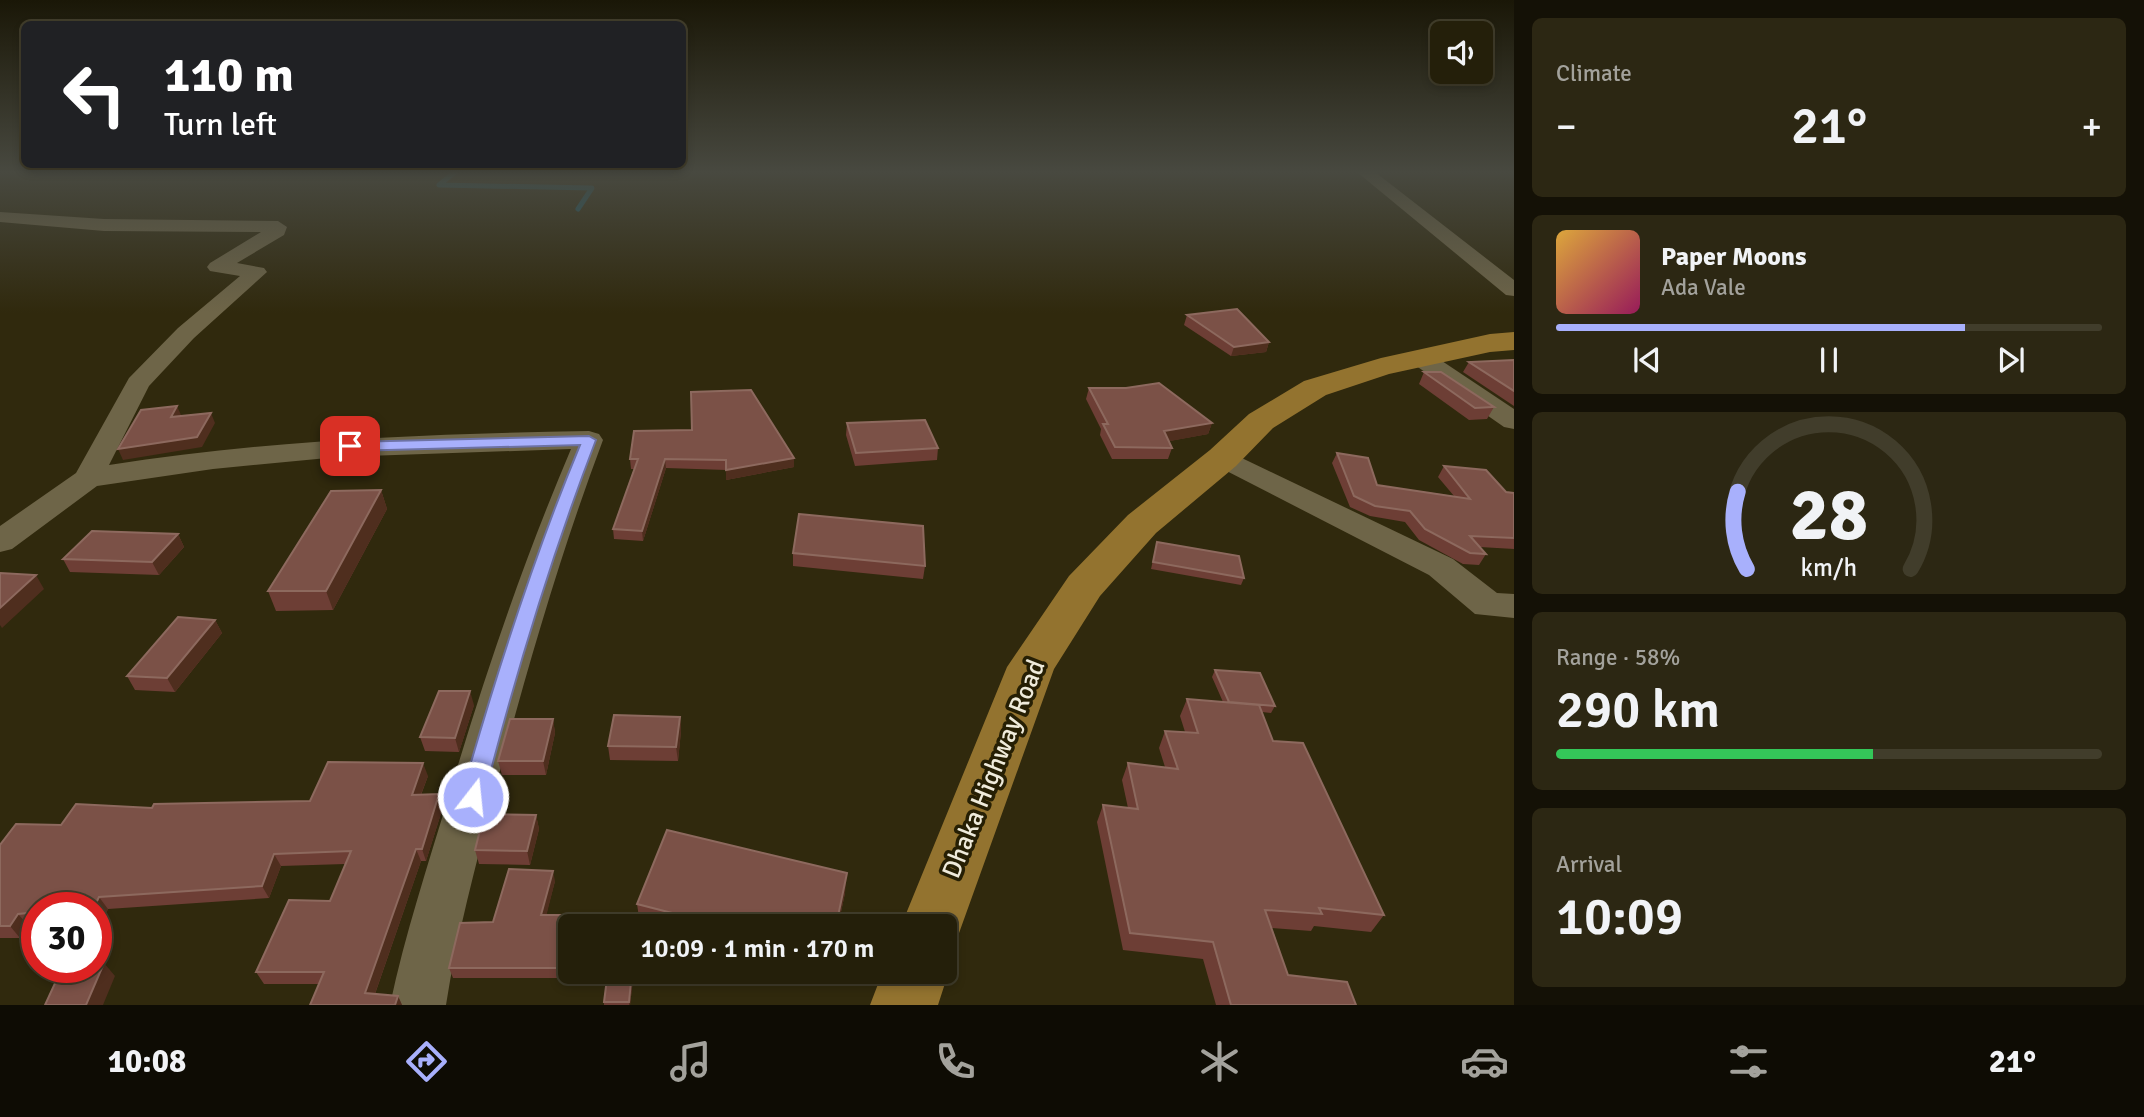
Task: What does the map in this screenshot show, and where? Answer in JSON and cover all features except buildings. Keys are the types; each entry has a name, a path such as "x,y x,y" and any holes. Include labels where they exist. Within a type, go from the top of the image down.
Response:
{"main road":[{"name":"Dhaka Highway Road","path":"937,914 1031,667 1084,586 1142,524 1223,458 1261,421 1315,388 1421,358 1490,343 1514,341"},
{"path":"904,1005 911,984"}],"street":[{"path":"25,219 104,225 278,228 217,267 257,272 203,317 138,383 88,478"},
{"path":"1424,219 1514,290"},
{"path":"1421,358 1514,421"},
{"path":"0,542 88,478 157,465 300,449 433,442 589,440 550,539 503,682 429,946 418,1005"},
{"path":"1223,458 1441,567 1488,605 1514,606"}],"route":[{"path":"350,446 589,440 550,539 503,682 473,797"}]}
